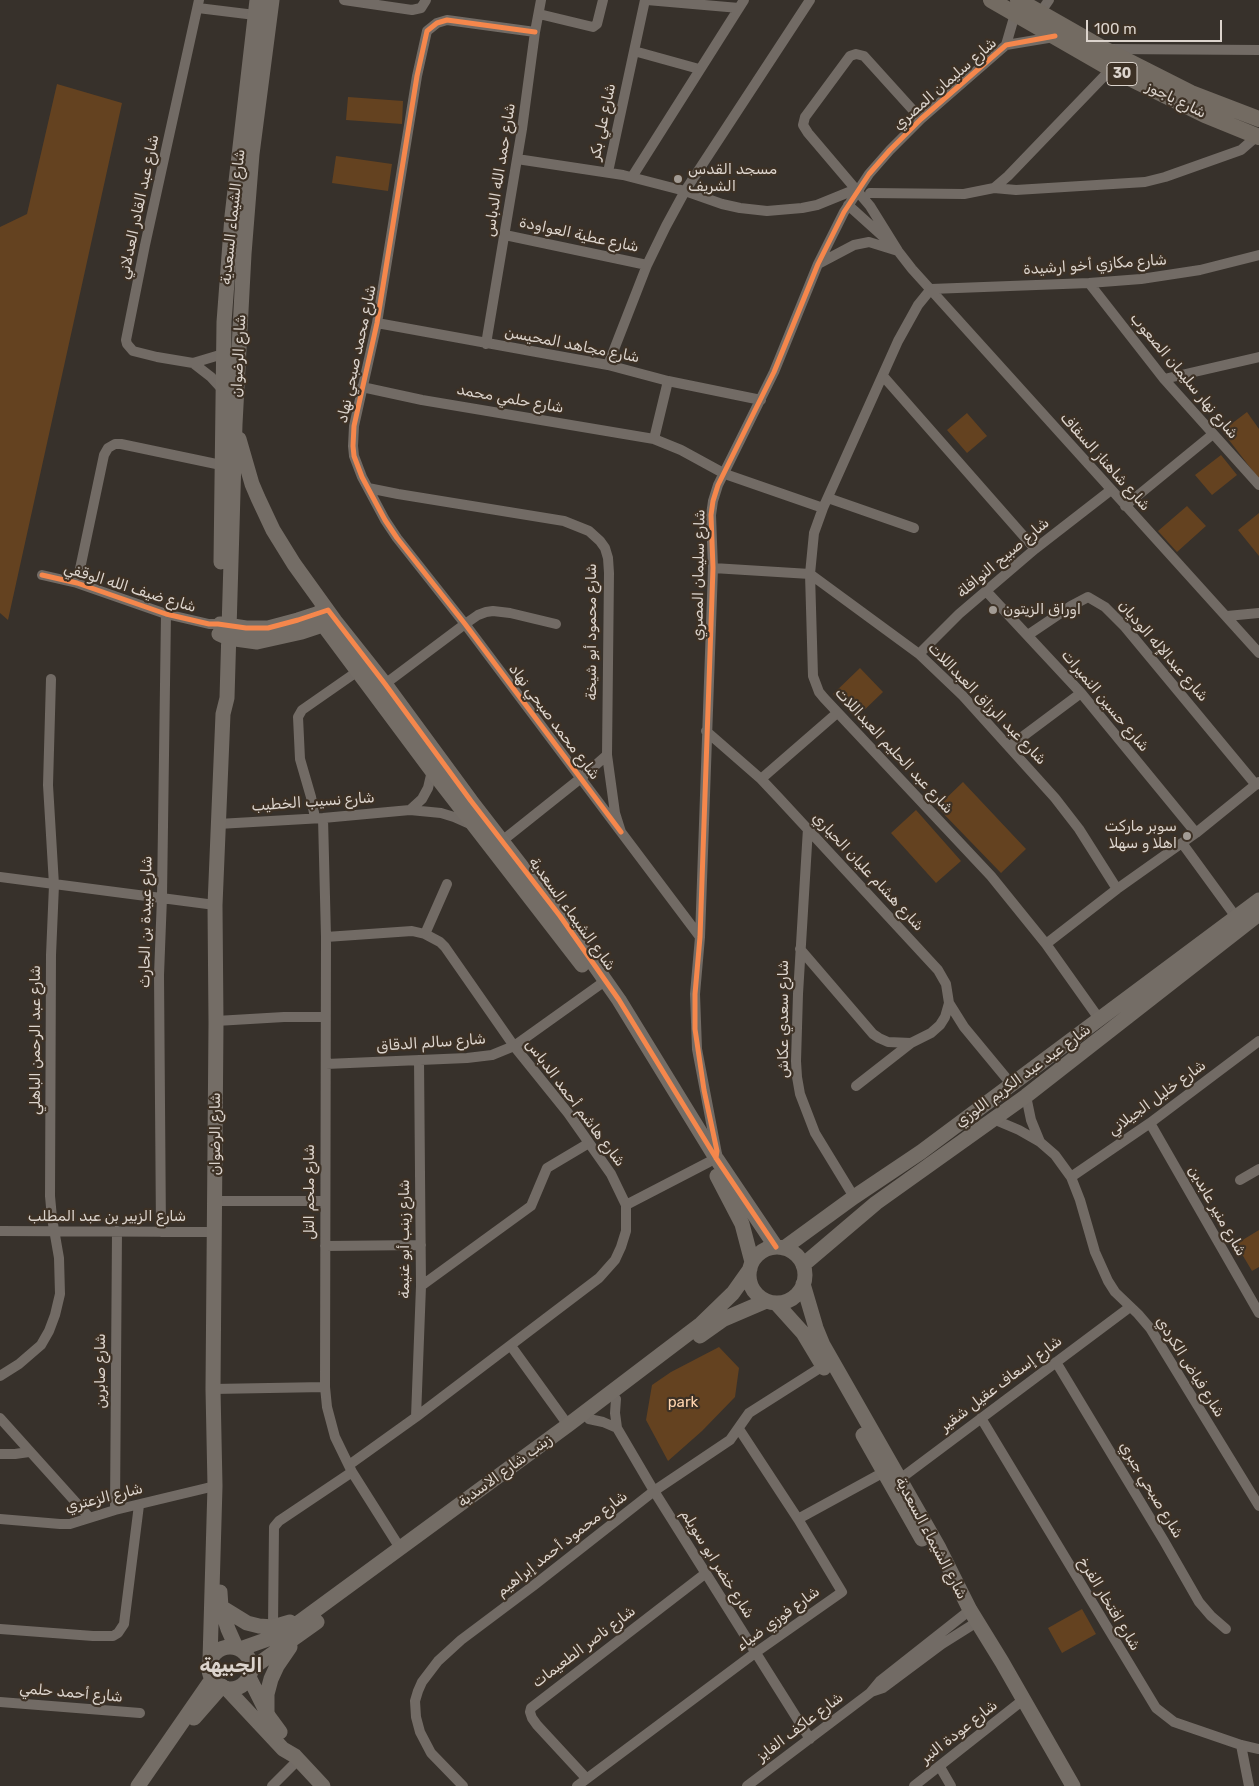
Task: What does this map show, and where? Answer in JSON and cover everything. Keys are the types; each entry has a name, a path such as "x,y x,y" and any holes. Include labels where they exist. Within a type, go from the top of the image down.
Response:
{"main road":[{"name":"شارع ياجوز","path":"991,0 1016,7 1045,6 1104,49 1191,93 1259,119"},
{"name":"شارع ياجوز","path":"1016,7 1055,36 1111,69 1205,115 1258,136"}],"street":[{"name":"شارع الرضوان","path":"220,629 235,424 236,254 248,216 252,154 272,0"},
{"path":"344,0 415,10 421,8 426,0"},
{"name":"شارع حمد الله الدباس","path":"486,344 517,159 535,32 542,0"},
{"path":"539,14 593,27 597,24 603,0"},
{"path":"646,0 741,4"},
{"name":"شارع علي بكر","path":"646,0 608,172 685,191 740,208 767,210 817,205 849,192 857,192"},
{"path":"608,366 647,265 685,191 810,0"},
{"name":"شارع عبد القادر العدلاني","path":"223,354 193,363 156,357 133,351 127,344 126,336 199,4 256,7"},
{"path":"632,177 741,4"},
{"name":"شارع الشيماء السعدية","path":"221,465 223,354 236,254 232,216 256,7"},
{"name":"شارع سليمان المصري","path":"1006,45 1016,7"},
{"name":"شارع محمد صبحي نهاد","path":"535,32 447,20 437,22 427,31 417,76 377,323 354,426 353,446 358,467 368,488 397,538 465,624 621,832"},
{"name":"شارع سليمان المصري","path":"712,1160 717,1152 702,1082 695,1030 695,994 700,938 713,568 711,515 713,501 718,485 774,372 818,264 848,205 869,174 890,150 921,120 1006,45 1055,36"},
{"path":"1104,49 1259,50"},
{"path":"634,51 699,69"},
{"path":"921,120 864,56 856,54 850,56 805,117 803,126 870,206 898,250 931,289"},
{"path":"994,188 1008,176 1111,69"},
{"path":"870,193 964,194 994,188 1016,190 1145,182 1173,175 1241,150 1258,136"},
{"path":"517,159 608,172"},
{"path":"869,174 870,206"},
{"path":"848,205 898,250"},
{"path":"232,216 248,216"},
{"name":"شارع عطية العواودة","path":"504,235 647,265"},
{"path":"818,264 854,245 869,242 898,250"},
{"name":"شارع مكازي أخو ارشيدة","path":"931,289 1089,283 1141,279 1191,271 1259,255"},
{"name":"شارع نهار سليمان الصعوب","path":"1089,283 1164,379 1259,485"},
{"name":"شارع عبد الحليم العبداللات","path":"931,289 918,305 898,340 823,508 812,540 810,574 812,676 819,692 837,713 991,876 1046,944 1100,1020"},
{"name":"شارع شاهناز السقاف","path":"931,289 1259,653"},
{"name":"شارع مجاهد المحيسن","path":"377,323 608,366 668,381 761,400"},
{"path":"1164,379 1259,357"},
{"name":"شارع عبد القادر العدلاني","path":"193,363 211,377 222,390"},
{"path":"883,376 1035,549"},
{"path":"654,439 668,381"},
{"name":"شارع حلمي محمد","path":"362,387 422,400 654,439 682,450 725,474 823,508"},
{"path":"235,424 252,484 273,530 326,618"},
{"path":"1125,506 1213,434"},
{"path":"77,583 104,455 108,448 115,444 121,444 221,465"},
{"name":"شارع الرضوان","path":"210,1660 215,1486 213,1389 215,905 223,714 219,698 221,465"},
{"name":"شارع محمود أبو شيخة","path":"368,488 564,521 589,531 600,541 605,548 608,558 610,588 607,755 613,801 621,832 700,938"},
{"name":"شارع صبيح النوافلة","path":"919,654 959,614 1035,549 1111,490"},
{"path":"828,498 914,528"},
{"path":"713,568 810,574"},
{"name":"شارع عبد الرزاق العبداللات","path":"810,574 919,654 963,696 1055,798 1079,829 1116,889"},
{"name":"شارع ضيف الله الوقفي","path":"42,575 77,583 166,614 220,629 257,642 278,632 326,618"},
{"name":"شارع حسين النميرات","path":"987,592 1081,693 1196,833"},
{"name":"شارع عبدالإله الوديان","path":"1028,635 1088,597 1106,607 1257,783"},
{"path":"385,684 478,615 493,611 556,624"},
{"path":"1227,616 1259,613"},
{"name":"شارع عبيدة بن الحارث","path":"161,1232 159,975 166,614"},
{"name":"شارع الشيماء السعدية","path":"326,618 358,671 432,771 602,983"},
{"name":"شارع الشيماء السعدية","path":"326,618 385,684 560,916 635,1040 712,1160 780,1248"},
{"name":"شارع ملحم التل","path":"358,671 302,710 298,718 300,759 319,818 326,937 325,1387 327,1407 335,1437 350,1468 400,1548"},
{"name":"شارع عبد الرحمن الباهلي","path":"0,1376 30,1356 41,1345 49,1331 60,1294 59,1258 50,1196 51,956 54,885 48,785 51,679"},
{"path":"1010,746 1081,693"},
{"path":"761,779 837,713"},
{"name":"شارع هشام عليان الحياري","path":"706,731 761,779 938,970 946,984 949,1004"},
{"path":"502,840 581,778 607,755"},
{"path":"410,810 422,799 428,788 432,771"},
{"path":"1046,944 1116,889 1196,833 1257,783"},
{"name":"شارع نسيب الخطيب","path":"218,824 410,810 441,813 475,827"},
{"name":"شارع سعدي عكاش","path":"808,828 800,948 796,1062 800,1094 816,1133 854,1197"},
{"path":"1182,843 1236,917"},
{"path":"0,877 215,905"},
{"path":"425,934 447,884"},
{"name":"شارع عيد عبد الكريم اللوزي","path":"780,1248 921,1152 1259,900"},
{"name":"شارع عيد عبد الكريم اللوزي","path":"803,1266 876,1203 1026,1096 1259,914"},
{"name":"شارع هاشم أحمد الدباس","path":"274,1626 274,1527 279,1521 577,1296 608,1269 618,1254 626,1224 626,1205 611,1174 568,1113 514,1046 440,942 425,934 412,931 326,937"},
{"path":"800,948 873,1034 888,1042 911,1043"},
{"name":"شارع سالم الدقاق","path":"326,1064 492,1055 514,1046 602,983"},
{"path":"856,1086 911,1043 930,1033 940,1025 949,1004"},
{"path":"949,1004 964,1027 1012,1085"},
{"path":"216,1021 284,1017 326,1017"},
{"name":"شارع خليل الجيلاني","path":"1071,1178 1258,1045"},
{"name":"شارع زينب أبو غنيمة","path":"416,1417 421,1286 419,1060"},
{"name":"شارع فياض الكردي","path":"1026,1096 1031,1120 1040,1142"},
{"name":"شارع فياض الكردي","path":"993,1119 1040,1142 1055,1155 1071,1178 1080,1200 1100,1267 1115,1292 1150,1328 1259,1506"},
{"name":"شارع منير عابدين","path":"1150,1123 1259,1313"},
{"path":"421,1286 531,1206 547,1168 589,1143"},
{"path":"626,1205 712,1160"},
{"name":"شارع الشيماء السعدية","path":"712,1160 719,1179 742,1224 751,1265"},
{"path":"1240,1180 1259,1170"},
{"path":"215,1201 324,1200"},
{"name":"شارع الزبير بن عبد المطلب","path":"0,1231 215,1232"},
{"name":"شارع صابرين","path":"115,1510 117,1231"},
{"path":"324,1246 420,1245"},
{"path":"780,1248 792,1252 799,1258 803,1266 805,1274 803,1284 794,1297 787,1301 771,1302 754,1291 750,1284 751,1265 762,1251 780,1248"},
{"name":"زينب شارع الاسدية","path":"238,1648 271,1638 308,1616 568,1424 701,1324 732,1293 751,1265"},
{"name":"شارع الشيماء السعدية","path":"803,1284 819,1337 928,1550 969,1619 994,1667 1073,1786"},
{"name":"شارع الشيماء السعدية","path":"771,1302 803,1334 892,1479"},
{"name":"زينب شارع الاسدية","path":"250,1673 724,1319 771,1302"},
{"name":"شارع إسعاف عقيل شقير","path":"798,1520 892,1479 981,1418 1130,1308"},
{"path":"511,1346 568,1424"},
{"name":"شارع صبحي جبري","path":"1056,1362 1199,1602 1226,1629"},
{"name":"شارع محمود أحمد إبراهيم","path":"463,1786 432,1752 420,1732 415,1709 418,1691 422,1682 438,1661 461,1640 654,1491 730,1440 739,1430 749,1413 823,1366"},
{"path":"213,1389 325,1387"},
{"name":"شارع خضر ابو سويلم","path":"616,1399 617,1428 755,1654 810,1739"},
{"path":"0,1418 89,1517"},
{"name":"شارع افتخار الفرخ","path":"981,1418 1156,1708 1174,1722 1241,1745 1259,1749"},
{"path":"589,1419 617,1428"},
{"name":"شارع فوزي ضياء","path":"577,1786 842,1592 798,1520 739,1430"},
{"path":"0,1454 29,1452"},
{"name":"شارع الزعتري","path":"0,1518 70,1524 115,1510 215,1486"},
{"path":"0,1628 93,1636 112,1636 118,1633 124,1624 138,1505"},
{"name":"شارع الرضوان","path":"214,1554 218,1568 221,1607 228,1629 238,1648"},
{"name":"شارع ناصر الطعيمات","path":"586,1778 537,1726 532,1718 531,1708 706,1573"},
{"path":"221,1607 248,1623 259,1626 274,1626 308,1616"},
{"name":"شارع عاكف الفايز","path":"747,1786 870,1692 880,1681 969,1619"},
{"path":"269,1717 266,1700 271,1679 277,1666 298,1636"},
{"path":"297,1758 292,1748 269,1717 250,1673 250,1661 247,1654 238,1648 225,1647 216,1652 210,1660 209,1670 220,1684 283,1749 297,1758 323,1786"},
{"path":"220,1684 240,1686 250,1673"},
{"path":"138,1786 220,1684"},
{"path":"145,1786 220,1684"},
{"name":"شارع أحمد حلمي","path":"0,1702 140,1713"},
{"name":"شارع الشيماء السعدية","path":"1019,1703 1062,1786"},
{"name":"شارع عودة النبر","path":"914,1786 1019,1703"},
{"path":"1241,1745 1249,1786"},
{"path":"272,1786 297,1758"},
{"path":"940,1767 951,1786"}],"green space":[{"path":"57,84 122,103 8,620 0,613 0,227 27,214"},
{"path":"348,97 403,101 402,124 346,120"},
{"path":"336,156 392,164 388,191 332,183"},
{"path":"1247,412 1259,429 1259,479 1222,431"},
{"path":"967,413 987,436 967,453 947,430"},
{"path":"1221,455 1237,475 1212,495 1195,475"},
{"path":"1187,506 1206,526 1177,552 1158,531"},
{"path":"1259,513 1259,556 1238,530"},
{"path":"860,668 883,692 856,718 833,694"},
{"path":"963,782 1026,849 1001,873 937,807"},
{"path":"916,810 961,861 936,883 891,833"},
{"path":"1259,1230 1259,1267 1252,1271 1236,1244"},
{"name":"park","path":"719,1347 739,1368 735,1397 702,1431 668,1461 646,1420 652,1385 671,1372"},
{"path":"1082,1609 1096,1634 1062,1653 1048,1628"}],"cycle path":[{"path":"535,32 447,20 437,23 427,31 417,76 377,323 354,426 354,456 362,477 397,538 465,624 621,832"},
{"path":"716,1158 717,1151 704,1090 695,1029 713,568 711,515 713,501 718,485 774,372 818,264 844,212 869,174 921,119 1006,45 1055,36"},
{"path":"42,575 77,583 166,614 209,624 268,628 328,610 560,916 619,1000 716,1158 776,1247"}],"place":[{"name":"مسجد القدس الشريف","path":"678,179"},
{"name":"اوراق الزيتون","path":"993,610"},
{"name":"سوبر ماركت اهلا و سهلا","path":"1187,836"}],"district":[{"name":"الجبيهة","path":"231,1666"}]}
